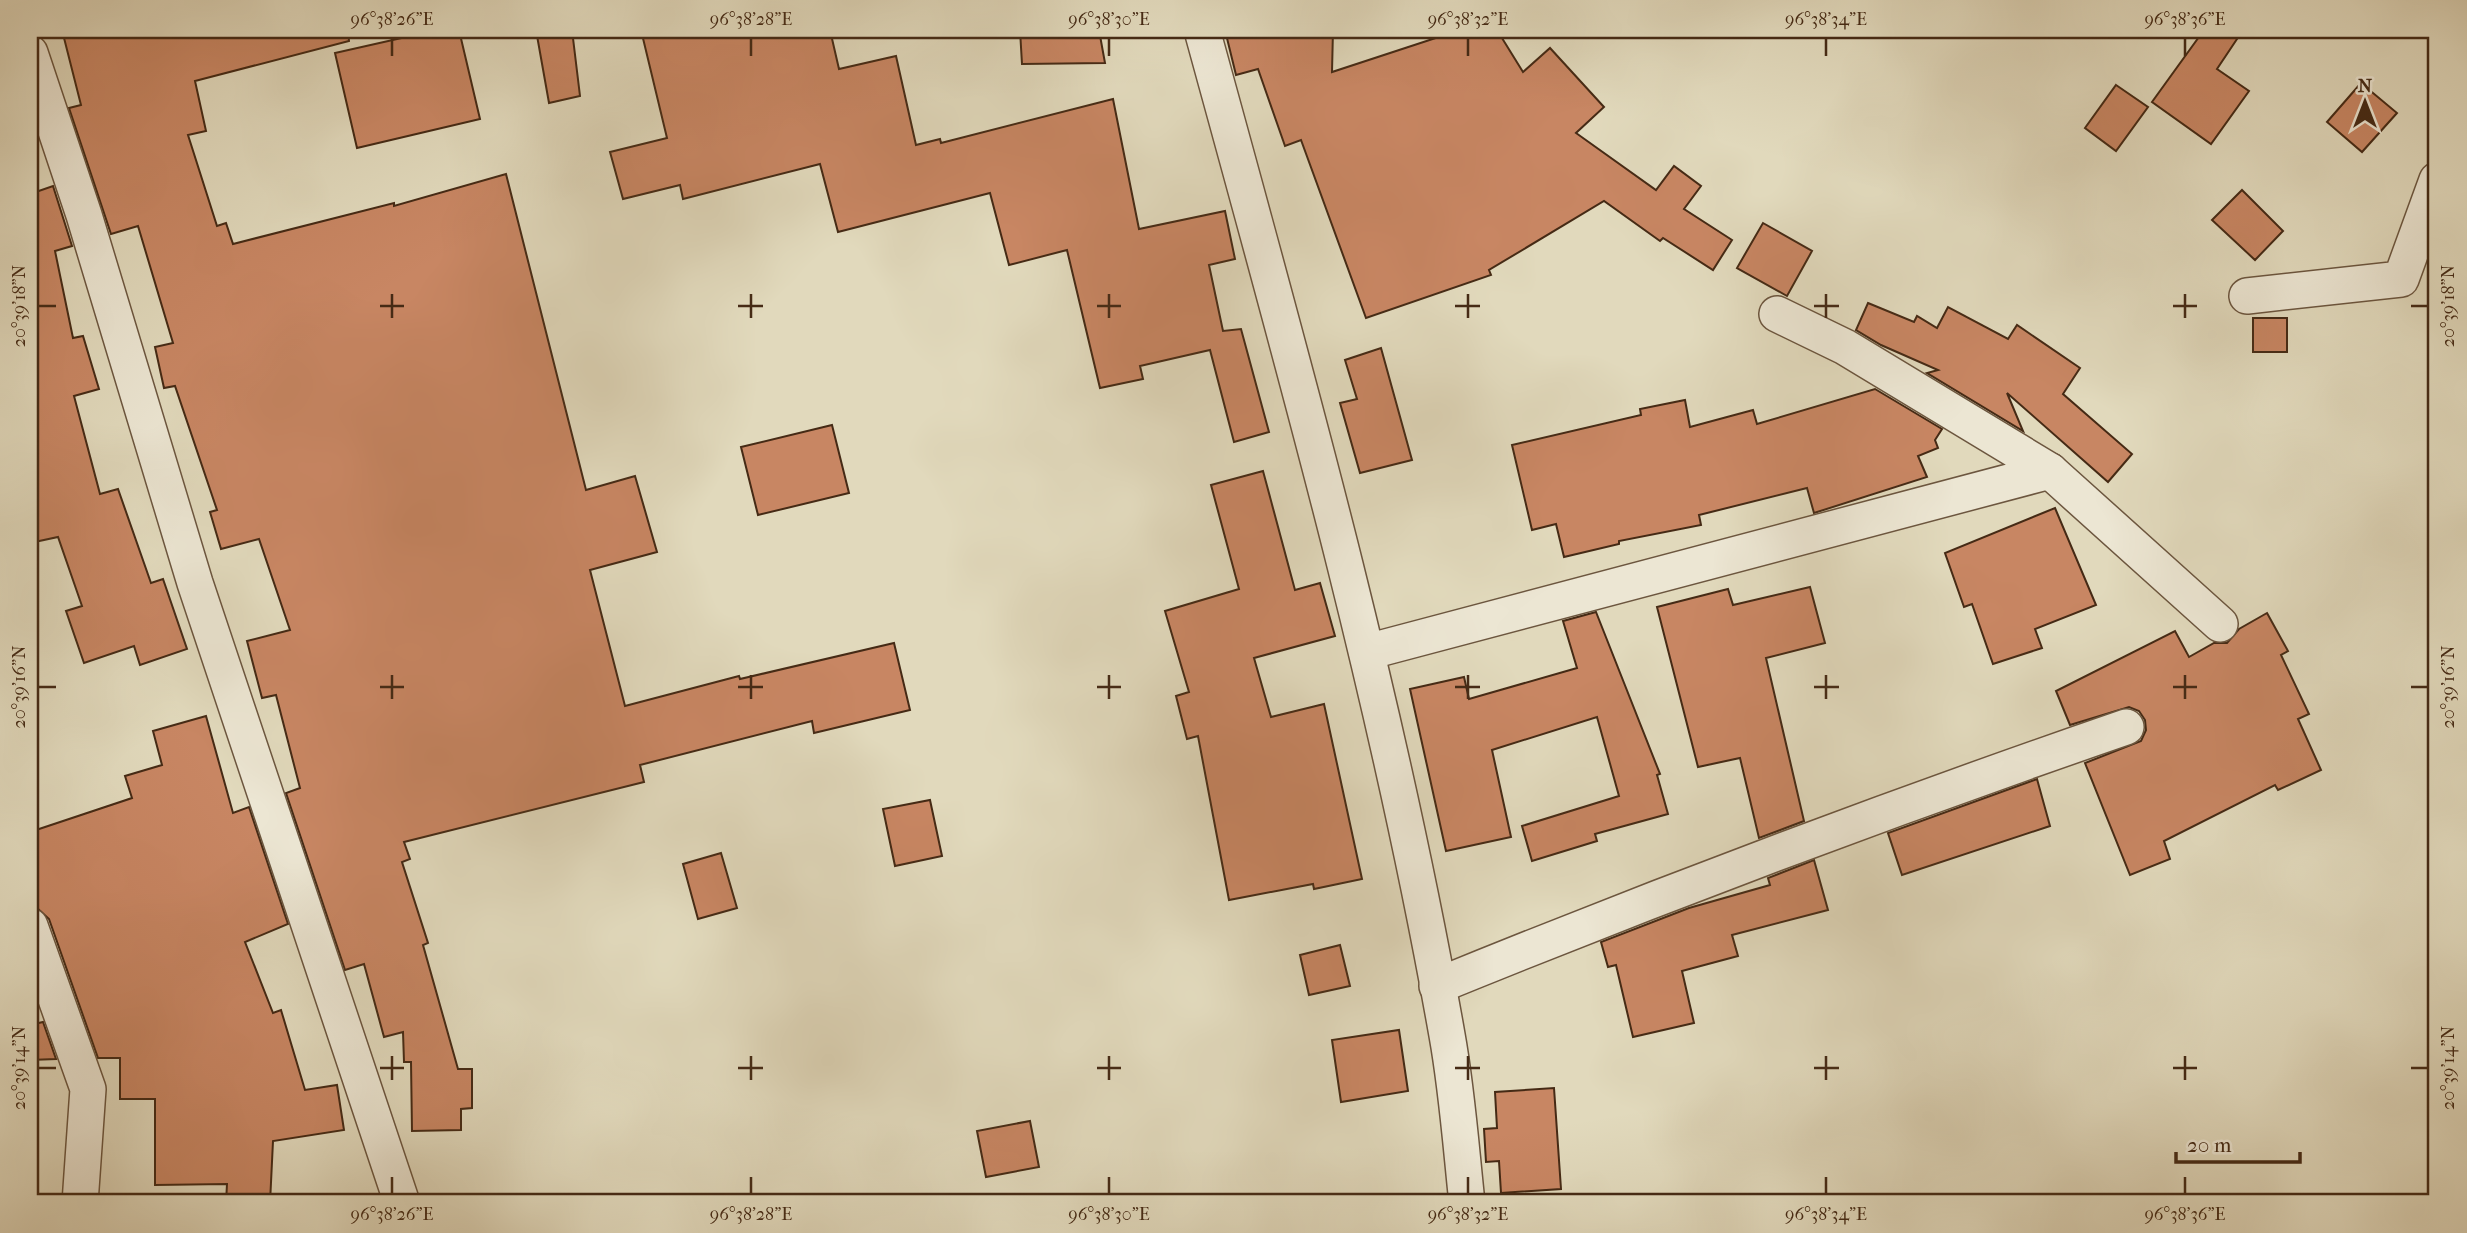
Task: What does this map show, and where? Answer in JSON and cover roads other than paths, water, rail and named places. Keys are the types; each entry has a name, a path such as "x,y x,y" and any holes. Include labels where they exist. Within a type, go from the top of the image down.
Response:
{"street":[{"path":"1202,30 1291,356 1382,712 1448,1038 1467,1203"},
{"path":"30,53 84,215 195,583 402,1203"},
{"path":"2247,296 2401,279 2437,180"},
{"path":"1777,314 1845,347 2050,471 2220,624"},
{"path":"1367,652 2050,471"},
{"path":"1437,986 1644,901 1858,820 2126,727"},
{"path":"30,926 88,1089 80,1203"}]}
